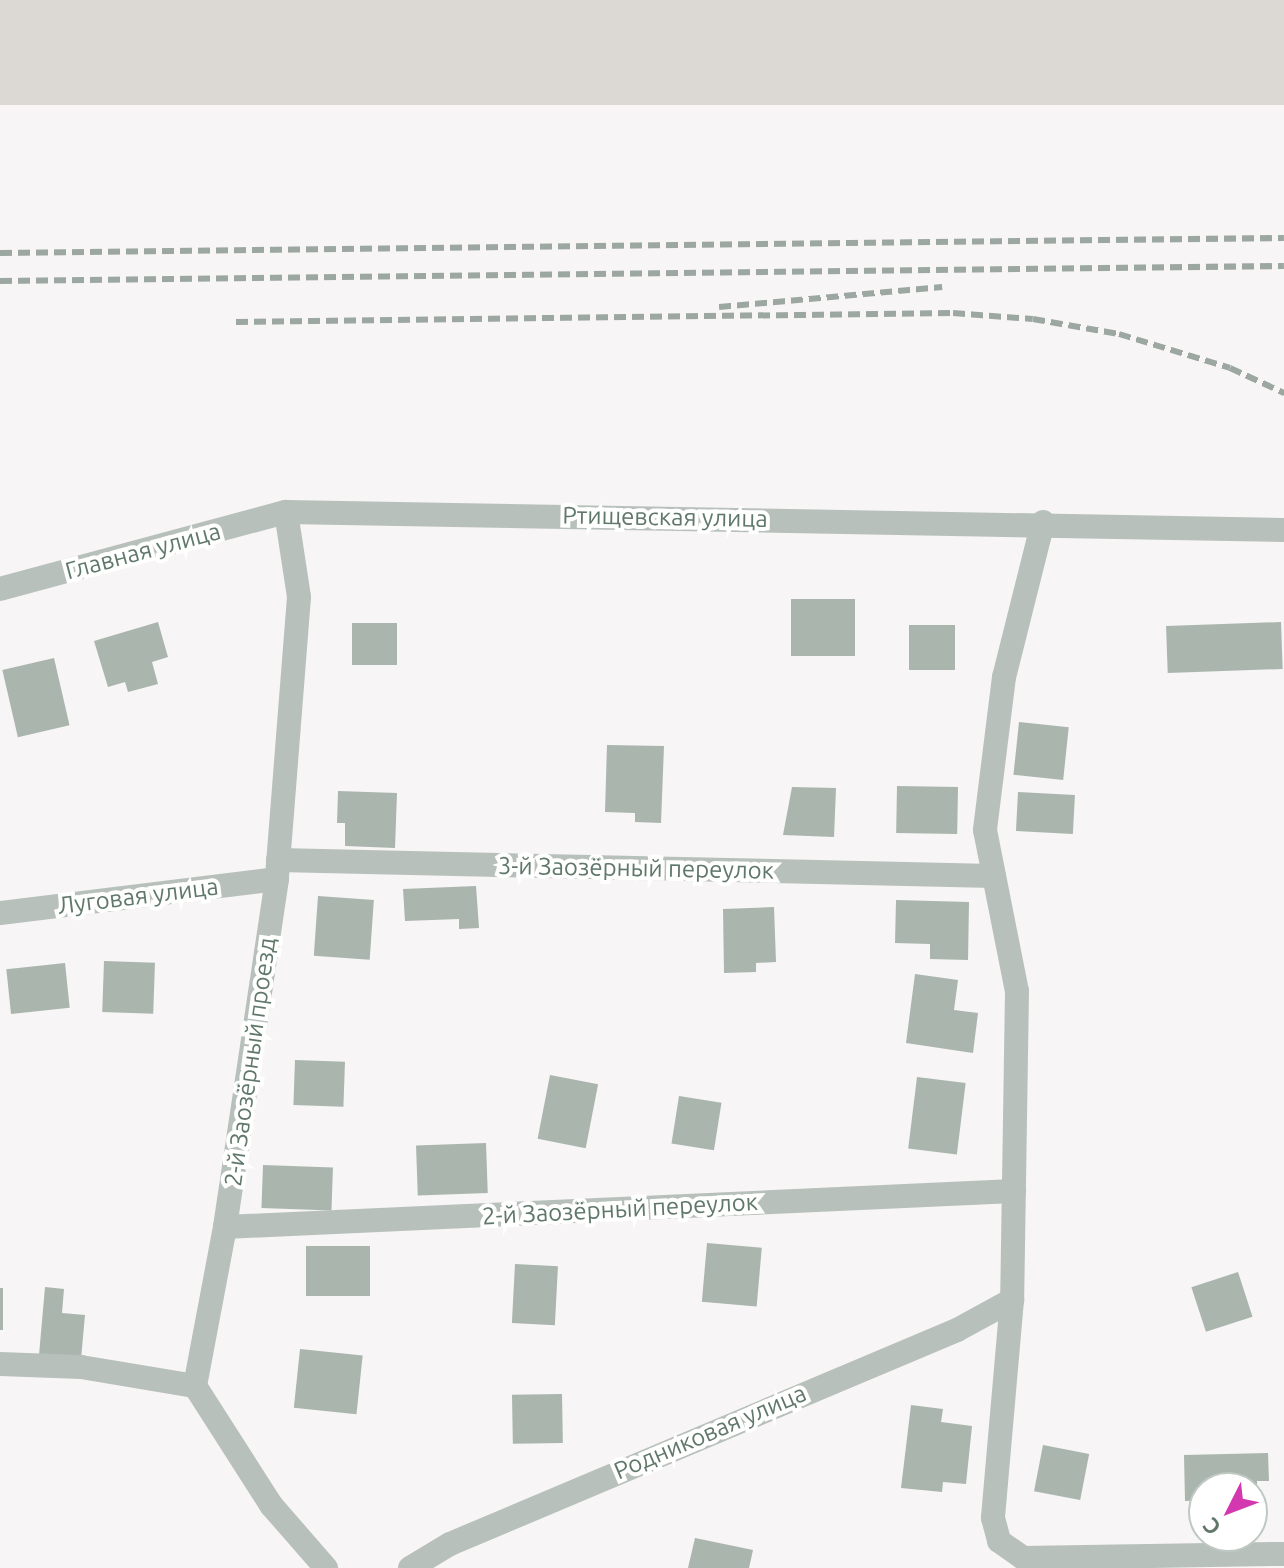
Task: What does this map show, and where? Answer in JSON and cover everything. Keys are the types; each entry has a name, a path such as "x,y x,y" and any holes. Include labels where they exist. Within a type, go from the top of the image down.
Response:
{"street":[{"name":"Ртищевская улица","path":"286,512 1043,522 1284,530"},
{"name":"Главная улица","path":"0,589 286,512"},
{"name":"2-й Заозёрный проезд","path":"195,1386 225,1227 277,870 299,597 286,512"},
{"path":"1043,522 1004,677 985,830 1017,991 1012,1300 993,1518 999,1541 1023,1558 1284,1554"},
{"name":"3-й Заозёрный переулок","path":"277,870 994,876"},
{"name":"Луговая улица","path":"0,913 277,870"},
{"name":"2-й Заозёрный переулок","path":"225,1227 1014,1191"},
{"name":"Родниковая улица","path":"410,1568 450,1544 957,1330 1012,1300"},
{"path":"0,1364 81,1367 195,1386 271,1505 326,1568"}],"shaded area":[{"path":"0,0 1284,0 1284,105 0,105"}],"building":[{"path":"791,599 855,599 855,656 791,656"},
{"path":"158,622 168,657 152,662 158,684 128,692 125,682 108,687 94,641"},
{"path":"1281,622 1283,669 1168,673 1166,626"},
{"path":"352,623 397,623 397,665 352,665"},
{"path":"909,625 955,625 955,670 909,670"},
{"path":"54,658 70,725 18,737 2,670"},
{"path":"1019,722 1069,727 1063,780 1013,775"},
{"path":"607,745 664,746 661,823 635,822 635,813 605,812"},
{"path":"897,786 958,787 957,834 896,833"},
{"path":"792,787 836,788 834,837 783,835"},
{"path":"338,791 397,793 395,848 345,846 345,823 337,823"},
{"path":"1018,792 1075,795 1073,834 1016,831"},
{"path":"476,886 479,928 459,929 459,919 405,921 403,889"},
{"path":"318,896 374,900 370,960 314,956"},
{"path":"896,900 969,902 968,960 930,959 930,944 895,943"},
{"path":"774,907 776,962 756,963 756,972 724,973 723,909"},
{"path":"104,961 155,963 153,1014 102,1012"},
{"path":"65,963 70,1008 11,1014 6,969"},
{"path":"915,974 958,980 954,1010 978,1013 973,1053 906,1043"},
{"path":"295,1060 345,1062 343,1107 293,1105"},
{"path":"550,1075 598,1084 586,1148 538,1139"},
{"path":"917,1077 966,1083 957,1154 908,1148"},
{"path":"679,1096 721,1103 714,1150 671,1143"},
{"path":"486,1143 488,1193 418,1195 416,1145"},
{"path":"263,1165 333,1167 331,1210 261,1208"},
{"path":"707,1243 762,1248 757,1307 702,1302"},
{"path":"306,1246 370,1246 370,1296 306,1296"},
{"path":"515,1264 558,1266 555,1325 512,1323"},
{"path":"1238,1272 1253,1317 1206,1332 1191,1287"},
{"path":"45,1287 64,1289 62,1313 85,1315 81,1359 39,1355"},
{"path":"0,1288 3,1288 3,1330 0,1330"},
{"path":"300,1349 363,1356 356,1414 294,1408"},
{"path":"562,1394 563,1443 513,1444 512,1395"},
{"path":"911,1405 943,1409 941,1422 972,1426 966,1484 943,1482 942,1492 901,1488"},
{"path":"1043,1445 1089,1454 1080,1500 1034,1491"},
{"path":"1268,1453 1269,1481 1268,1472 1188,1472 1188,1501 1185,1501 1184,1455"},
{"path":"695,1538 753,1550 749,1568 688,1568"}],"railway":[{"path":"0,253 1284,238"},
{"path":"0,281 1284,266"},
{"path":"719,307 942,287"},
{"path":"236,322 953,313 1033,319 1119,334 1230,368 1284,393"}]}
